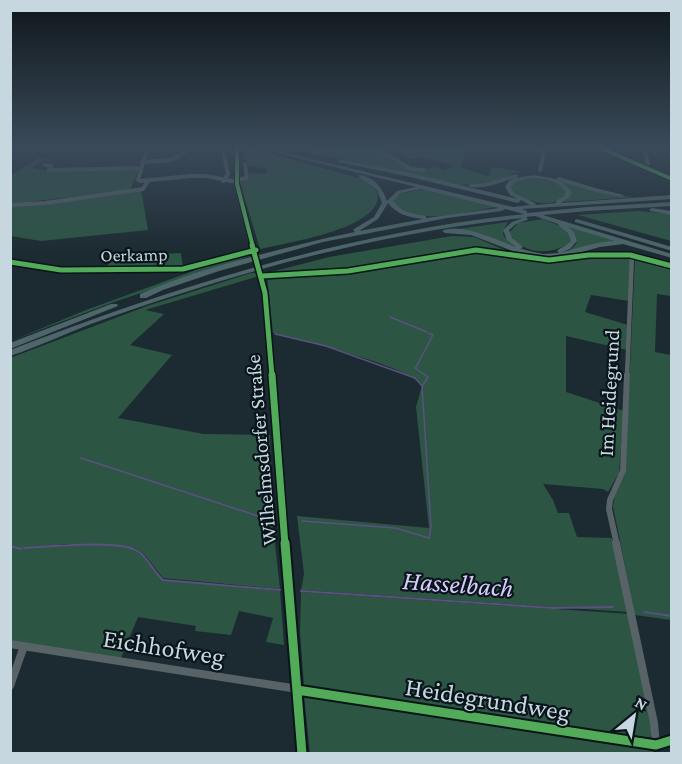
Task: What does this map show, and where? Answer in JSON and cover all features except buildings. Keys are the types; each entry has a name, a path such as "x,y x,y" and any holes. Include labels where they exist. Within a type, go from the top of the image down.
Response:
{"highway":[{"path":"271,258 366,225 380,214 385,203 380,189 372,183"},
{"path":"406,183 656,251"},
{"path":"415,183 487,199 672,249"},
{"path":"421,183 521,205 672,249"},
{"path":"446,183 549,208"},
{"path":"446,183 478,186 490,183"},
{"path":"510,183 508,184 510,192 516,197 636,234 672,249"},
{"path":"10,346 142,297 271,258 408,227 549,208 569,195 567,189 557,183"},
{"path":"572,183 613,194 672,201"},
{"path":"442,192 408,189 396,194 390,201 396,210 410,216 447,216"},
{"path":"318,241 447,216 503,209 672,201"},
{"path":"638,210 672,201"},
{"path":"309,254 430,228 564,211 672,201"},
{"path":"271,258 309,254 529,216 638,210 672,213"},
{"path":"529,216 567,229 573,235 573,243 564,250 546,252 517,246 507,236 506,230 514,222 529,216"},
{"path":"436,232 475,233 522,252 542,256 568,254 597,245 614,243 656,251 672,249"},
{"path":"10,353 248,264"}],"street":[{"path":"10,205 45,203 143,189 147,183"},
{"name":"Wilhelmsdorfer Straße","path":"236,183 240,205 256,250 265,293 303,753"},
{"name":"Oerkamp","path":"10,262 61,270 183,269 256,250"},
{"path":"609,255 632,255 672,266"},
{"name":"Im Heidegrund","path":"632,255 623,471 610,500 609,509 645,676 656,745"},
{"name":"Eichhofweg","path":"10,644 297,690"},
{"path":"10,686 24,646"},
{"name":"Heidegrundweg","path":"297,690 656,745 672,740"}],"green space":[{"path":"11,183 133,183 130,190 11,204"},
{"path":"240,183 367,183 377,191 376,204 367,215 351,224 311,238 260,249"},
{"path":"448,183 491,183 490,183 459,185"},
{"path":"514,183 557,183 566,188 566,194 553,202 540,203 513,193 511,186"},
{"path":"556,183 568,183 635,197 564,202 570,197 569,189"},
{"path":"141,190 148,230 41,241 11,236 10,206"},
{"path":"419,190 497,207 443,216 429,216 403,211 393,203 394,198 402,193"},
{"path":"638,211 671,214 671,241 578,215"},
{"path":"543,219 560,226 570,234 571,242 555,250 537,251 521,246 509,233 518,223"},
{"path":"508,222 503,235 519,247 536,253 521,250 483,234 458,229"},
{"path":"566,226 621,242 565,252 577,242 574,233"},
{"path":"452,236 474,237 512,253 475,249 347,270 267,273 329,257"},
{"path":"476,251 549,261 589,256 631,257 629,301 591,295 585,312 628,325 627,350 566,336 566,392 624,411 619,473 608,492 603,489 543,484 558,513 569,513 577,537 612,538 629,612 301,590 304,574 297,516 429,528 416,407 422,386 414,378 377,362 273,333 267,276 348,272"},
{"path":"117,252 142,255 181,253 183,268 105,269"},
{"path":"248,254 254,255 111,303 11,341 86,310 215,263"},
{"path":"635,258 671,267 671,296 657,294 655,352 671,355 671,620 635,615 613,506 625,474"},
{"path":"251,273 259,273 259,276 145,310 164,314 130,345 172,355 118,418 204,434 270,435 272,516 280,589 163,578 143,554 135,548 126,547 138,551 162,580 280,591 284,645 266,642 273,618 239,611 231,635 195,631 196,626 138,617 121,658 11,641 10,358 147,306","holes":["68,544 96,546 64,546 22,548"]},
{"path":"301,592 630,614 652,733 650,738 304,686 300,632"},
{"path":"304,697 653,750 654,753 310,753"}],"waterway":[{"path":"390,317 427,332"},
{"path":"416,367 433,335 429,333"},
{"path":"275,334 326,346 415,378 422,386 431,527 429,538 395,528 302,521"},
{"path":"415,368 428,377 423,385"},
{"path":"81,458 267,519"},
{"name":"Hasselbach","path":"24,548 66,545 128,547 142,554 163,580 280,590"},
{"name":"Hasselbach","path":"10,546 21,549"},
{"name":"Hasselbach","path":"301,591 553,608 613,607"},
{"name":"Hasselbach","path":"644,612 672,616"}],"cycle path":[{"path":"237,183 265,293 302,754"},
{"path":"10,262 61,270 183,269 256,250"},
{"path":"262,276 348,271 476,250 549,260 589,255 630,255 672,266"},
{"path":"297,690 656,745 672,740"}]}
